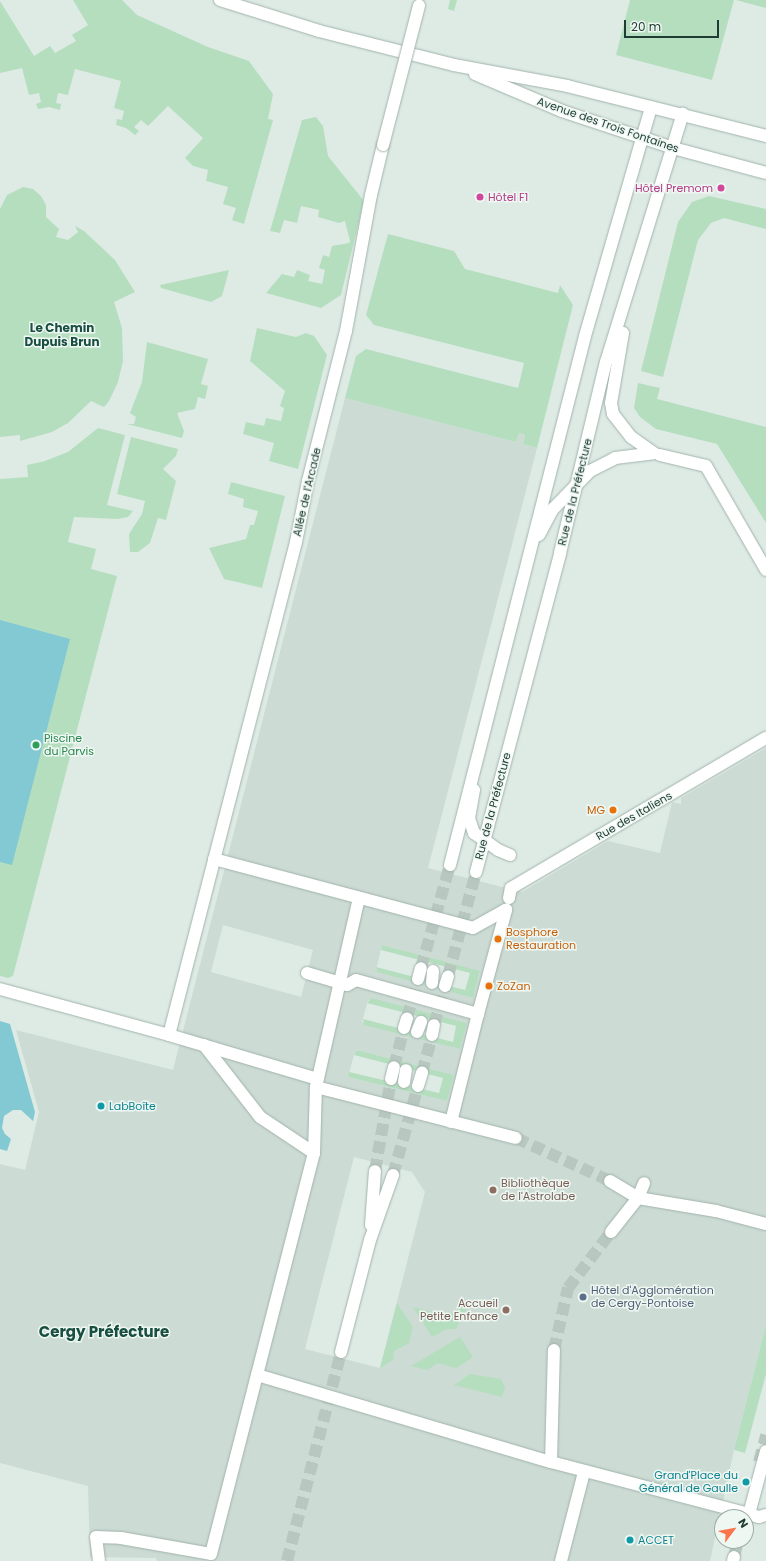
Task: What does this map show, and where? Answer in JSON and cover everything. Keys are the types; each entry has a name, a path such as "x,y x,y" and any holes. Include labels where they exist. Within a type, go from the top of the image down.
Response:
{"street":[{"name":"Avenue des Trois Fontaines","path":"220,0 319,31 454,65 567,86 766,136"},
{"name":"Allée de l'Arcade","path":"169,1035 220,838 346,331 371,195 420,3"},
{"name":"Avenue des Trois Fontaines","path":"454,65 562,111 673,148 766,173"},
{"path":"450,865 585,336 651,107"},
{"name":"Rue de la Préfecture","path":"476,872 577,482 606,362 683,114"},
{"path":"641,250 616,365 611,403 613,414 622,427 642,446 657,454 706,466 766,570"},
{"path":"529,554 552,509 577,482 590,471 614,458 657,454"},
{"path":"488,712 469,818 474,832 484,841 510,855"},
{"name":"Rue des Italiens","path":"509,898 511,888 766,738"},
{"path":"214,859 473,928 506,910 451,1122"},
{"path":"99,1561 96,1537 121,1538 211,1554 314,1153 317,1083 359,898"},
{"path":"307,973 347,985 356,980 478,1014"},
{"path":"0,989 204,1045 317,1083 451,1122 516,1138"},
{"path":"204,1045 260,1117 314,1153"},
{"path":"392,1079 394,1067"},
{"path":"404,1082 406,1070"},
{"path":"418,1086 422,1073"},
{"path":"370,1240 375,1171"},
{"path":"341,1352 370,1240 393,1175"},
{"path":"610,1181 638,1198 716,1211 766,1224"},
{"path":"611,1232 638,1198 644,1183"},
{"path":"550,1462 554,1350"},
{"path":"257,1374 584,1472 729,1509"},
{"path":"750,1509 766,1451"},
{"path":"561,1561 584,1472"},
{"path":"754,1516 759,1517 766,1515"}],"shaded area":[{"path":"345,398 516,442 519,433 525,435 523,444 537,448 428,868 522,892 608,841 660,853 672,802 681,804 681,798 766,748 766,1325 734,1450 721,1509 714,1509 714,1542 710,1561 157,1561 156,1558 90,1557 88,1486 0,1463 0,1164 25,1170 39,1112 16,1030 173,1070","holes":["223,925 313,950 301,997 211,972","382,945 480,972 473,998 376,970","368,1000 467,1023 460,1049 362,1022","357,1050 454,1075 447,1101 348,1077 354,1055","354,1157 412,1172 425,1192 380,1368 305,1349"]}],"green space":[{"path":"73,0 122,0 137,15 208,47 249,61 273,94 268,119 273,120 244,224 232,220 236,208 223,204 228,187 206,181 208,170 193,166 185,158 203,138 168,106 148,126 141,120 134,127 139,131 135,135 126,128 116,125 117,119 122,120 124,111 114,108 121,81 75,69 68,95 58,93 56,103 61,104 60,110 49,107 38,109 36,104 41,102 39,93 29,95 22,68 0,73 0,1 34,56 50,46 55,53 76,41 72,35 88,25"},
{"path":"450,0 457,0 454,11 448,9"},
{"path":"630,0 734,0 712,80 616,55"},
{"path":"736,0 766,0 766,8"},
{"path":"316,117 323,126 328,156 364,201 341,295 321,308 266,293 282,274 294,277 297,270 310,275 308,281 322,284 325,270 319,268 323,255 329,257 332,246 349,243 350,241 345,221 339,223 318,217 319,210 301,206 297,223 284,220 280,233 270,231 302,120"},
{"path":"23,187 33,189 41,196 46,205 46,217 59,229 56,237 68,240 78,232 75,226 84,231 115,260 135,292 114,302 122,328 123,361 118,382 109,401 104,407 91,401 68,423 52,432 20,441 20,435 0,437 0,209 7,195"},
{"path":"709,196 766,209 766,229 724,218 711,223 698,240 663,377 641,371 678,222 692,202"},
{"path":"388,234 454,251 465,269 558,293 560,285 573,305 537,448 523,444 525,435 519,433 516,442 345,398 356,356 366,349 518,388 524,363 374,325 366,315"},
{"path":"229,270 222,296 211,302 161,288 160,285"},
{"path":"257,328 296,337 306,333 314,336 327,355 298,469 269,461 274,443 243,434 246,422 264,426 266,418 281,421 284,408 280,406 285,391 250,361"},
{"path":"147,342 208,359 201,384 208,386 205,399 198,397 195,409 177,413 184,431 182,438 127,424 134,424 136,417 130,413 142,382"},
{"path":"638,383 660,388 657,399 766,427 766,523 717,444 656,429 640,417 634,408"},
{"name":"Piscine du Parvis","path":"98,428 125,435 107,505 133,511 128,517 118,519 74,517 68,542 96,549 91,569 117,576 13,976 8,978 0,976 0,479 28,477 27,465 45,461 68,452"},
{"path":"131,437 178,449 176,456 163,469 176,481 166,520 158,518 150,543 138,552 130,552 129,534 142,514 145,501 117,494"},
{"path":"231,482 285,496 262,588 224,579 209,548 246,539 250,525 254,525 258,511 243,507 244,499 228,494"},
{"path":"382,945 480,971 473,998 377,972 376,967 465,990 470,973 381,950"},
{"path":"371,998 467,1023 460,1049 364,1025 363,1019 453,1042 456,1026 367,1003"},
{"path":"357,1050 454,1075 447,1101 348,1077 349,1072 439,1093 443,1078 354,1055"},
{"path":"471,1301 456,1329 447,1329 432,1337 413,1307 448,1316"},
{"path":"397,1303 413,1327 409,1343 394,1351 393,1360 380,1368"},
{"path":"766,1325 766,1374 745,1453 734,1450"},
{"path":"460,1337 473,1357 456,1368 438,1363 427,1370 411,1366"},
{"path":"470,1374 501,1379 505,1387 502,1397 454,1385"}],"water":[{"path":"0,620 70,639 12,865 0,862"},
{"path":"0,1021 10,1024 35,1112 33,1121 21,1110 13,1110 4,1116 2,1128 5,1134 11,1139 7,1151 0,1149"}],"tunnel":[{"path":"421,968 450,865"},
{"path":"448,976 476,872"},
{"path":"407,1018 418,979"},
{"path":"434,1025 445,986"},
{"path":"394,1067 404,1028"},
{"path":"422,1073 432,1035"},
{"path":"375,1171 391,1079"},
{"path":"393,1175 418,1086"},
{"path":"516,1138 610,1181"},
{"path":"554,1350 568,1288 611,1232"},
{"path":"287,1561 341,1352"},
{"path":"759,1462 766,1435"},
{"path":"734,1557 736,1549"}],"place":[{"name":"Hôtel Premom","path":"721,188"},
{"name":"Hôtel F1","path":"480,197"},
{"name":"Piscine du Parvis","path":"36,745"},
{"name":"MG","path":"613,810"},
{"name":"Bosphore Restauration","path":"498,939"},
{"name":"ZoZan","path":"489,986"},
{"name":"LabBoîte","path":"101,1106"},
{"name":"Bibliothèque de l'Astrolabe","path":"493,1190"},
{"name":"Hôtel d'Agglomération de Cergy-Pontoise","path":"583,1297"},
{"name":"Accueil Petite Enfance","path":"506,1310"},
{"name":"Grand'Place du Général de Gaulle","path":"746,1482"},
{"name":"ACCET","path":"630,1540"}],"district":[{"name":"Le Chemin Dupuis Brun","path":"62,335"},
{"name":"Cergy Préfecture","path":"104,1332"}]}
